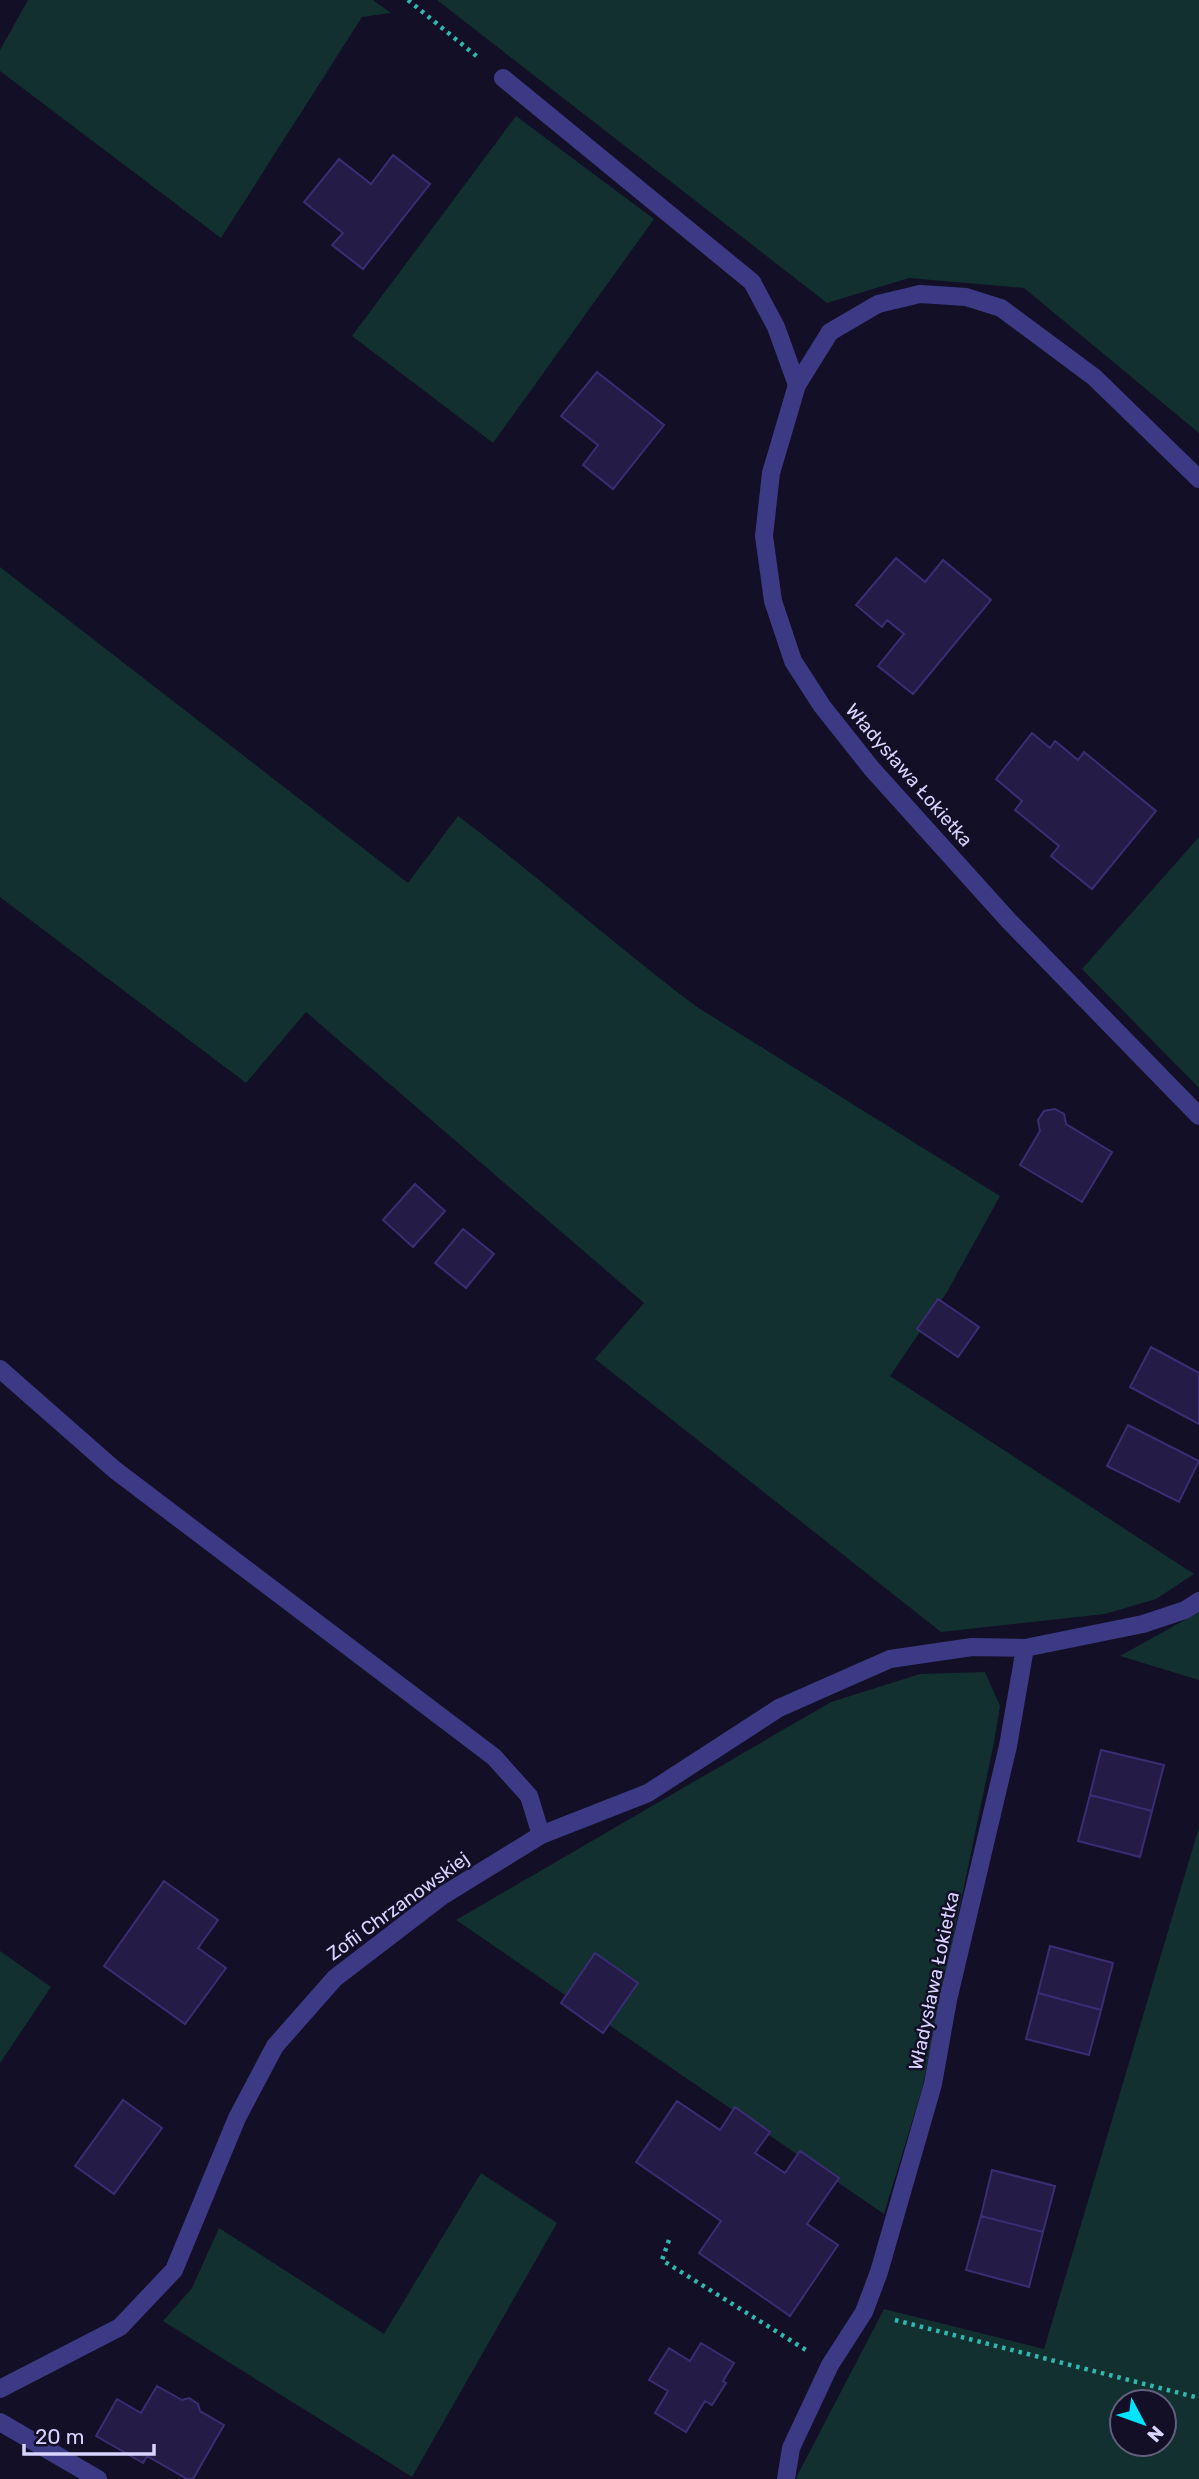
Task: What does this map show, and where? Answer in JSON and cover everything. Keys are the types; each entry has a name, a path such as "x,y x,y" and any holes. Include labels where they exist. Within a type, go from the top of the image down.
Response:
{"street":[{"path":"503,78 752,282 776,327 797,385"},
{"name":"Władysława Łokietka","path":"1199,480 1094,377 1000,307 966,297 919,294 878,304 830,332 797,385 771,472 764,536 773,601 793,662 822,706 872,769 1009,921 1199,1116"},
{"path":"0,1370 115,1470 494,1757 529,1796 541,1835"},
{"path":"1025,1648 1143,1624 1199,1601"},
{"name":"Zofii Chrzanowskiej","path":"0,2389 120,2327 174,2270 237,2118 275,2046 335,1978 442,1896 541,1835 648,1793 779,1708 890,1660 972,1647 1025,1648"},
{"name":"Władysława Łokietka","path":"786,2479 791,2448 830,2365 864,2312 933,2084 948,2000 1008,1746 1025,1648"},
{"path":"0,2422 98,2479"}],"path":[{"path":"408,0 503,78"},
{"path":"669,2240 662,2260 830,2365"},
{"path":"864,2312 1199,2398"}],"green space":[{"path":"28,0 373,0 391,13 362,17 221,238 0,71 0,50"},
{"path":"437,0 1199,0 1199,433 1024,288 909,278 827,303"},
{"path":"516,116 654,219 493,443 352,336"},
{"path":"0,567 408,883 458,816 697,1007 1000,1196 947,1292 890,1376 1194,1574 1156,1599 1105,1614 941,1632 595,1359 644,1303 306,1012 246,1083 0,897"},
{"path":"1199,837 1199,1088 1082,969"},
{"path":"1199,1612 1199,1680 1120,1656"},
{"path":"985,1672 1000,1706 994,1742 922,2089 884,2214 456,1920 831,1702 920,1674"},
{"path":"1199,1827 1199,2479 797,2479 884,2309 1044,2349"},
{"path":"0,1951 51,1987 0,2063"},
{"path":"481,2173 557,2223 412,2477 163,2321 192,2288 219,2228 384,2334"}],"building":[{"path":"393,155 430,184 363,269 332,245 343,233 304,202 339,159 371,184"},
{"path":"597,372 664,425 613,489 583,465 598,445 561,416"},
{"path":"896,558 925,582 943,560 991,600 913,694 878,666 904,634 887,620 882,627 856,605"},
{"path":"1032,733 1050,748 1055,741 1078,760 1084,752 1156,811 1092,889 1051,856 1059,846 1015,810 1022,801 996,779"},
{"path":"1055,1109 1064,1114 1066,1124 1112,1152 1082,1202 1020,1165 1040,1131 1038,1120 1044,1111"},
{"path":"415,1184 445,1211 413,1247 383,1220"},
{"path":"463,1229 494,1254 466,1288 435,1263"},
{"path":"938,1299 979,1327 958,1357 917,1329"},
{"path":"1151,1347 1199,1373 1199,1424 1130,1387"},
{"path":"1128,1425 1199,1461 1179,1502 1107,1466"},
{"path":"1101,1750 1164,1765 1152,1811 1090,1795"},
{"path":"1090,1795 1152,1811 1140,1857 1078,1841"},
{"path":"164,1881 218,1920 198,1948 226,1968 185,2024 104,1966"},
{"path":"1050,1946 1113,1963 1101,2010 1038,1993"},
{"path":"595,1953 638,1983 603,2033 561,2003"},
{"path":"1038,1993 1101,2010 1089,2055 1026,2039"},
{"path":"123,2100 162,2128 114,2194 75,2166"},
{"path":"677,2101 720,2130 735,2107 770,2132 755,2153 785,2173 800,2151 839,2178 807,2224 838,2245 790,2316 699,2253 721,2221 636,2162"},
{"path":"992,2170 1055,2186 1043,2232 981,2216"},
{"path":"981,2216 1043,2232 1029,2287 966,2270"},
{"path":"701,2343 734,2363 723,2381 726,2383 712,2405 705,2401 686,2432 655,2413 668,2391 649,2380 669,2348 690,2361"},
{"path":"157,2386 182,2400 189,2398 198,2404 200,2411 224,2425 193,2479 187,2479 147,2456 143,2463 96,2436 117,2399 141,2413"}]}
